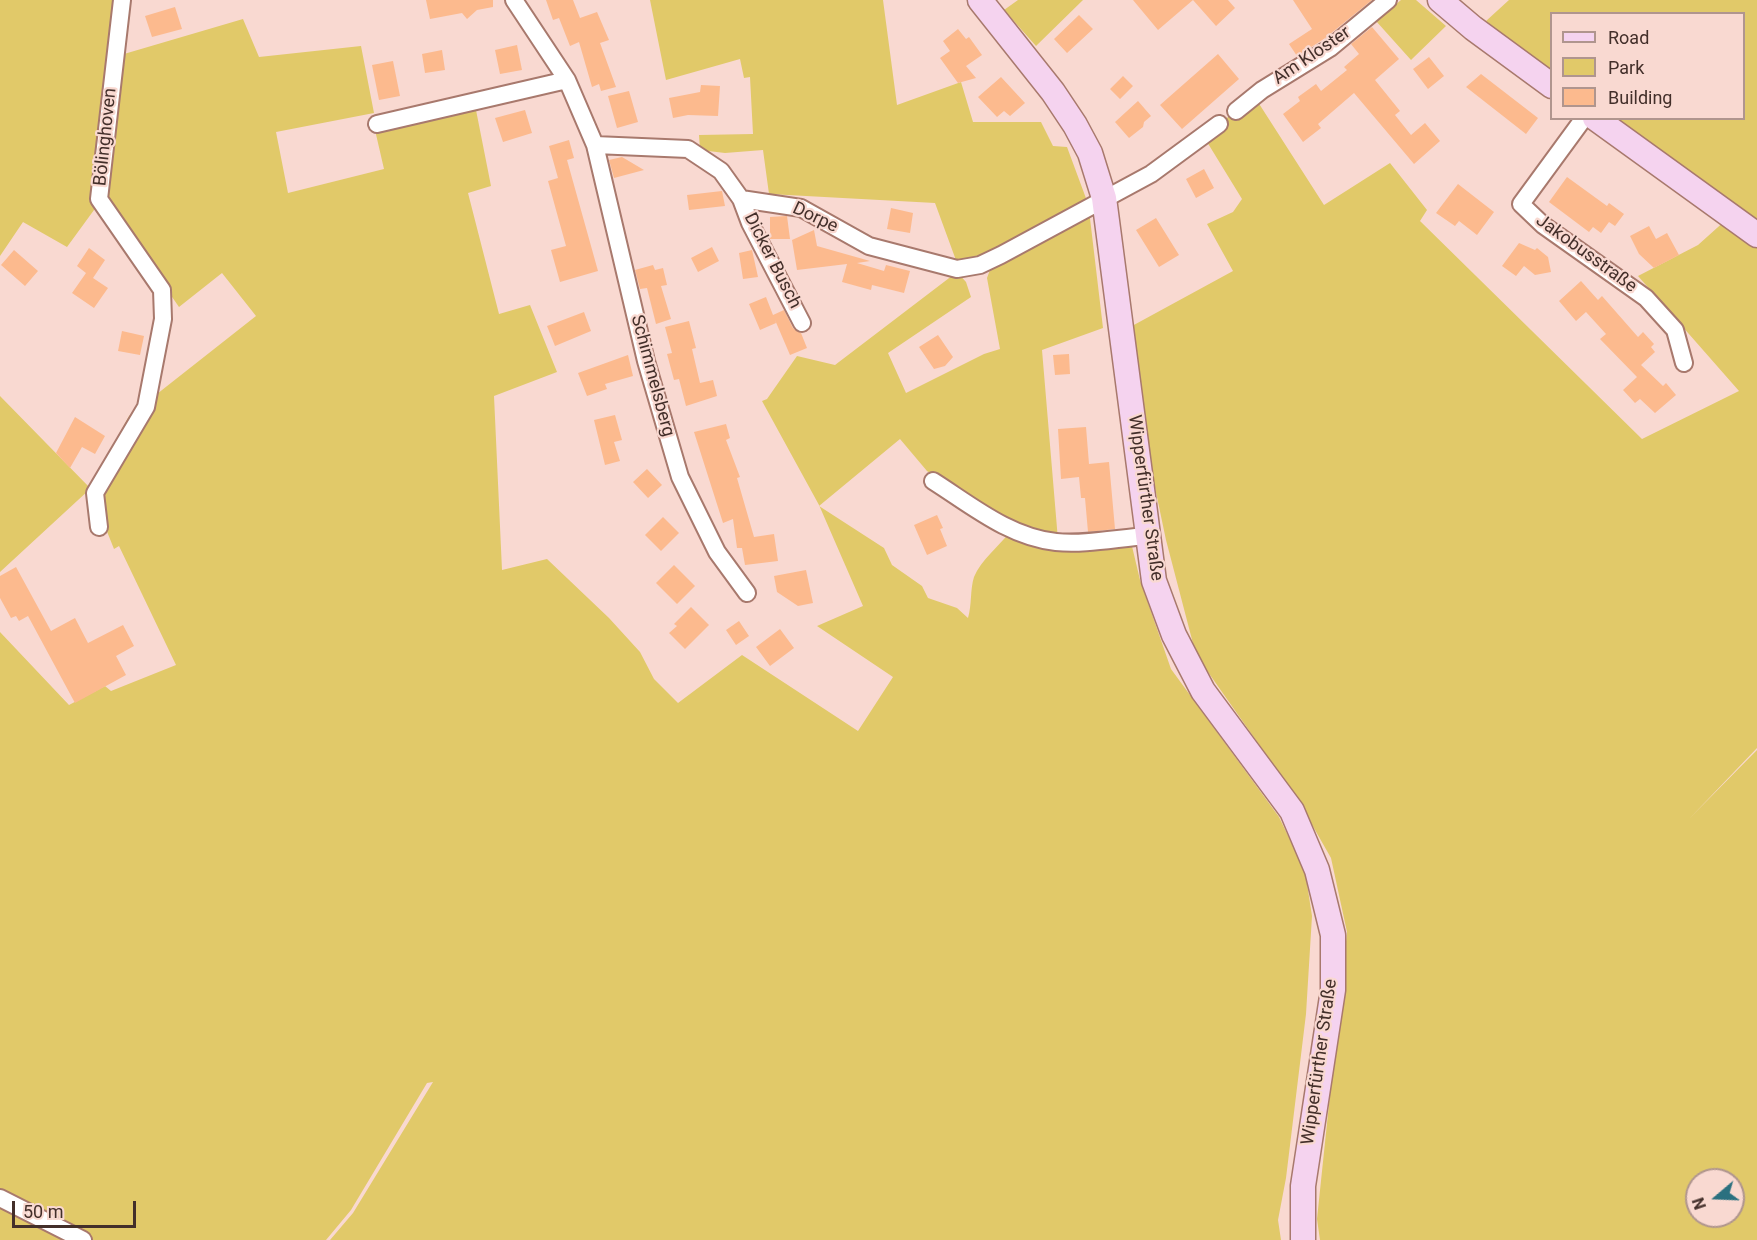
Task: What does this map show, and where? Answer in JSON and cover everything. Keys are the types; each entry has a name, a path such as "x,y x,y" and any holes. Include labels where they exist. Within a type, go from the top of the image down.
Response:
{"main road":[{"name":"Wipperfürther Straße","path":"980,0 1053,92 1090,153 1104,198 1154,581 1174,635 1203,691 1292,812 1317,870 1334,935 1332,990 1303,1186 1304,1240"},
{"path":"1440,0 1550,86"},
{"path":"1598,120 1757,235"}],"street":[{"name":"Bölinghoven","path":"99,527 95,493 146,407 163,319 162,290 99,199 122,0"},
{"path":"514,0 567,80 595,145 688,149 721,171 741,199"},
{"name":"Am Kloster","path":"1236,111 1262,90 1330,48 1388,0"},
{"path":"376,124 567,80"},
{"name":"Jakobusstraße","path":"1583,120 1521,204 1543,225 1646,298 1675,330 1683,363"},
{"path":"1104,198 1150,174 1218,124"},
{"name":"Schimmelsberg","path":"595,145 646,361 680,477 717,552 747,593"},
{"name":"Dorpe","path":"741,199 801,208 869,246 957,269 980,265 1001,255 1104,198"},
{"name":"Dicker Busch","path":"741,199 750,223 802,323"},
{"path":"933,481 1012,531 1047,541 1069,542 1148,536"},
{"path":"0,1198 83,1240"}],"green space":[{"path":"0,0 120,0 94,210 67,247 23,222 0,256"},
{"path":"650,0 883,0 897,105 961,82 973,122 1041,122 1053,146 1067,147 1087,201 1002,251 957,263 935,203 769,194 763,150 725,153 700,150 699,135 753,134 750,77 744,78 740,59 666,80"},
{"path":"1018,0 1083,0 1036,46 1004,10"},
{"path":"1401,0 1416,0 1446,26 1411,60 1376,21"},
{"path":"1509,0 1757,0 1757,230 1607,120 1745,120 1745,12 1550,12 1550,72 1486,21"},
{"path":"243,19 259,57 361,46 374,113 276,132 288,193 384,169 375,130 476,110 491,186 468,193 499,314 530,305 557,372 494,396 502,570 547,559 609,618 640,652 654,679 678,703 742,655 858,731 893,677 817,626 863,606 820,506 884,548 892,565 922,586 928,598 957,608 968,618 974,577 986,559 1010,532 1058,545 1131,542 1140,580 1171,669 1279,817 1305,871 1312,916 1306,1014 1286,1178 1278,1220 1281,1240 330,1240 353,1213 433,1082 427,1083 351,1210 326,1240 88,1240 0,1196 0,632 69,705 105,686 111,691 176,665 119,546 114,549 90,489 0,572 0,396 90,488 129,416 256,316 222,273 179,307 105,200 124,54"},
{"path":"1256,99 1324,205 1390,163 1427,210 1420,221 1642,439 1739,391 1638,276 1698,245 1727,219 1757,240 1757,748 1689,819 1757,750 1757,1240 1320,1240 1317,1219 1347,932 1331,858 1298,800 1196,655 1166,540 1140,416 1132,326 1233,271 1207,224 1233,212 1242,199 1204,137 1233,113"},
{"path":"1089,210 1103,328 1042,350 1058,540 1015,529 927,471 900,439 819,506 762,401 767,399 797,356 835,365 957,272 966,282 971,297 888,353 906,393 984,354 1000,349 987,278 991,267"},
{"path":"0,1201 77,1240 0,1240"}],"building":[{"path":"426,0 493,0 493,7 477,10 467,19 462,13 430,19"},
{"path":"546,0 573,0 580,18 597,12 609,40 600,43 616,87 601,91 599,84 592,87 579,42 570,46 559,18 553,20"},
{"path":"1133,0 1193,0 1158,30"},
{"path":"1193,0 1228,0 1235,8 1216,26"},
{"path":"1293,0 1372,0 1324,39 1297,56 1289,44 1312,29"},
{"path":"175,7 182,29 152,37 145,16"},
{"path":"1079,15 1093,29 1067,53 1054,39"},
{"path":"1372,27 1399,59 1375,80 1400,111 1395,115 1411,135 1425,123 1440,141 1414,164 1354,93 1318,124 1321,128 1303,142 1283,114 1300,101 1298,97 1316,84 1321,91 1347,70 1344,67 1359,54 1351,44"},
{"path":"958,29 966,39 969,37 982,55 966,66 976,78 958,83 940,58 950,51 943,41"},
{"path":"517,45 522,70 500,74 495,50"},
{"path":"442,50 445,70 425,73 422,54"},
{"path":"1218,54 1239,79 1182,129 1160,105"},
{"path":"1429,57 1444,76 1428,89 1413,69"},
{"path":"393,61 400,96 379,100 372,65"},
{"path":"1481,74 1538,118 1526,134 1466,87"},
{"path":"1123,76 1133,86 1120,99 1110,89"},
{"path":"1001,77 1025,103 1010,116 1004,111 997,117 978,97"},
{"path":"701,85 720,86 718,116 688,115 673,118 669,98 700,92"},
{"path":"629,91 638,122 617,128 608,96"},
{"path":"1138,101 1151,116 1144,122 1143,127 1129,138 1115,122"},
{"path":"525,110 532,133 503,142 495,118"},
{"path":"569,140 574,158 567,160 598,271 560,282 551,250 566,246 548,181 558,178 549,146"},
{"path":"622,157 644,170 614,178 609,160"},
{"path":"1204,169 1214,188 1196,198 1186,179"},
{"path":"1567,177 1607,206 1609,203 1624,214 1615,226 1609,222 1601,233 1593,227 1589,232 1549,202"},
{"path":"1458,184 1494,212 1477,235 1459,221 1455,226 1436,213"},
{"path":"722,191 725,206 689,210 687,195"},
{"path":"891,208 913,213 910,233 887,229"},
{"path":"787,216 790,239 770,239 770,217"},
{"path":"1156,218 1179,255 1159,267 1136,230"},
{"path":"1649,226 1656,239 1667,233 1679,255 1654,268 1639,254 1630,236"},
{"path":"814,230 817,246 870,261 857,263 884,271 886,265 910,271 904,293 872,285 871,290 842,282 847,264 797,270 792,240"},
{"path":"1519,243 1535,250 1537,248 1548,257 1551,272 1535,275 1524,266 1516,276 1502,266"},
{"path":"712,247 719,261 698,272 691,258"},
{"path":"89,248 105,260 93,278 108,288 94,308 72,293 86,273 77,266"},
{"path":"14,250 38,271 25,286 1,265"},
{"path":"752,250 758,277 743,279 739,253"},
{"path":"653,265 655,270 663,268 667,285 661,286 671,319 656,324 647,288 640,289 635,270"},
{"path":"1581,281 1598,300 1602,296 1638,337 1643,332 1654,344 1651,347 1655,352 1641,365 1663,386 1666,383 1676,395 1655,413 1640,399 1635,403 1623,390 1637,377 1600,339 1606,334 1586,312 1576,321 1559,301"},
{"path":"766,297 773,315 784,310 793,328 801,333 807,348 790,355 775,320 776,323 760,330 749,304"},
{"path":"584,312 591,331 555,346 547,326"},
{"path":"689,321 696,348 692,349 700,383 713,380 717,396 686,406 679,379 674,380 667,354 672,353 665,327"},
{"path":"122,331 144,336 140,355 118,351"},
{"path":"938,335 953,357 945,366 934,369 919,347"},
{"path":"1069,354 1070,374 1055,375 1053,355"},
{"path":"628,355 633,376 605,384 607,389 587,396 578,373"},
{"path":"615,415 622,440 614,442 620,461 605,465 594,420"},
{"path":"75,417 105,436 95,454 82,447 70,468 56,453"},
{"path":"726,424 730,438 726,440 740,477 737,478 754,537 774,534 778,561 745,565 742,548 737,548 733,519 723,523 694,432"},
{"path":"1086,427 1089,464 1109,462 1115,529 1088,532 1085,498 1081,498 1079,477 1061,479 1058,429"},
{"path":"647,469 662,485 648,498 633,482"},
{"path":"937,515 947,546 927,555 914,525"},
{"path":"663,517 679,533 661,551 645,535"},
{"path":"674,565 695,586 677,604 656,583"},
{"path":"16,567 51,631 75,618 88,643 123,625 134,646 116,656 126,675 75,703 28,616 19,621 16,616 11,618 0,598 0,576"},
{"path":"806,570 813,603 798,606 777,592 774,576"},
{"path":"691,607 709,625 685,649 669,633 677,626 674,624"},
{"path":"739,621 749,636 736,645 726,630"},
{"path":"780,629 794,648 770,666 756,647"}]}
